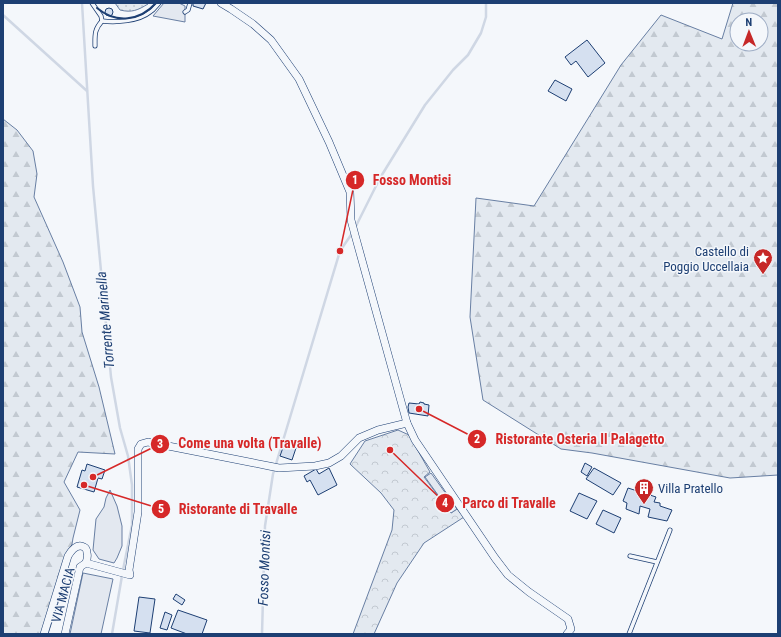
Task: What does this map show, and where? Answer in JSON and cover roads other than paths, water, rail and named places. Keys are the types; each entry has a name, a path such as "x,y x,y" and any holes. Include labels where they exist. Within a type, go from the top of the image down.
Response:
{"street":[{"path":"221,3 253,24 272,40 299,79 329,142 350,192 351,220 407,423 415,440 495,558 508,574 529,592 568,619 570,629 567,634"},
{"path":"86,563 130,575 129,570 138,512 138,449 141,444 148,442 280,468 316,466 329,463 341,456 359,438 378,430 407,423"},
{"name":"VIA MACIA","path":"44,634 68,556 72,550 81,546 84,547 88,554 86,563 80,567 65,634"}],"lane":[{"path":"92,3 101,16 102,21"},
{"path":"102,21 124,21 137,19 150,13 159,3"},
{"path":"185,12 188,10 190,3"},
{"path":"95,46 96,29 102,21"},
{"path":"629,634 670,530"},
{"path":"630,556 657,562"}],"waterway":[{"name":"Torrente Marinella","path":"82,3 93,186 111,377 120,428 128,456 132,485 132,525 112,634"},
{"name":"Fosso Montisi","path":"355,228 380,178 425,105 453,70 468,55 481,33 486,17 486,3"},
{"path":"3,15 87,91"},
{"name":"Fosso Montisi","path":"262,634 265,526 273,474 340,251 353,232"}],"place":[{"name":"Fosso Montisi","path":"340,251"},
{"name":"Castello di Poggio Uccellaia","path":"763,275"},
{"name":"Ristorante Osteria Il Palagetto","path":"419,409"},
{"name":"Parco di Travalle","path":"390,450"},
{"name":"Come una volta (Travalle)","path":"93,477"},
{"name":"Ristorante di Travalle","path":"84,485"},
{"name":"Villa Pratello","path":"644,505"}]}
